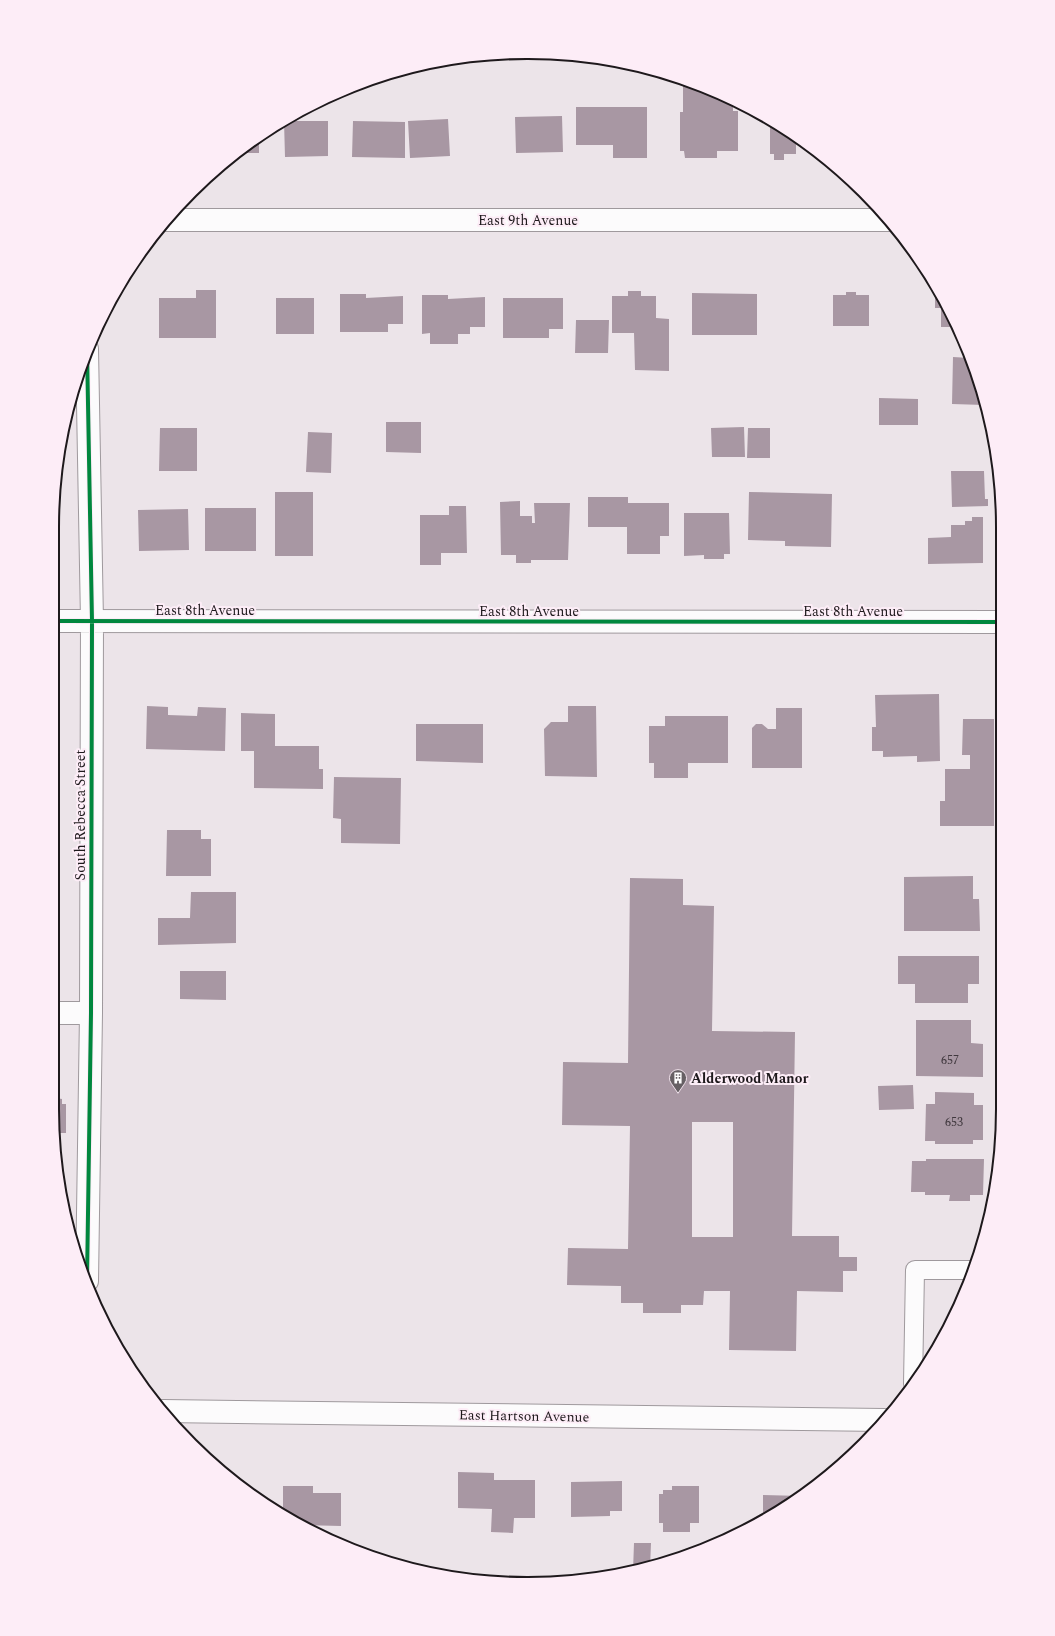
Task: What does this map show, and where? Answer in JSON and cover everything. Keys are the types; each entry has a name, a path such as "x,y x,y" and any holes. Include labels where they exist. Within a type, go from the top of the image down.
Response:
{"street":[{"name":"East 9th Avenue","path":"174,220 881,220"},
{"name":"South Rebecca Street","path":"87,368 92,621 91,1013 87,1267"},
{"name":"East 8th Avenue","path":"59,621 996,622"},
{"path":"59,1013 91,1013"},
{"name":"East Hartson Avenue","path":"170,1411 877,1420"}],"lane":[{"path":"913,1374 915,1270 967,1270"}],"building":[{"path":"683,86 733,106 733,111 738,111 738,151 717,151 717,158 685,158 684,151 680,151 680,112 683,112"},
{"path":"576,107 647,107 647,158 613,158 613,145 576,145"},
{"path":"562,116 563,152 516,153 515,117"},
{"path":"448,119 450,156 410,158 408,121"},
{"path":"295,121 328,121 328,156 285,157 284,127"},
{"path":"353,121 405,122 405,158 352,157"},
{"path":"770,127 796,144 796,154 784,154 784,160 774,160 774,154 770,154"},
{"path":"259,144 259,153 246,153"},
{"path":"196,290 216,290 216,338 159,338 159,298 196,298"},
{"path":"628,291 641,291 641,296 656,296 656,318 669,319 669,371 635,370 634,333 612,333 612,296 628,296"},
{"path":"846,292 856,292 856,295 869,295 869,326 833,326 833,295 846,295"},
{"path":"692,293 757,294 757,335 692,335"},
{"path":"340,294 366,294 366,298 403,296 403,324 388,324 388,332 340,332"},
{"path":"422,295 448,295 448,299 485,297 485,327 470,327 470,334 458,334 458,344 430,344 430,333 422,334"},
{"path":"935,297 948,320 951,327 941,327 941,308 935,308"},
{"path":"276,298 314,298 314,334 276,334"},
{"path":"503,298 563,298 563,329 549,329 549,338 503,338"},
{"path":"576,320 609,320 608,353 575,353"},
{"path":"953,357 964,358 980,405 952,404"},
{"path":"879,398 918,399 918,425 879,425"},
{"path":"386,422 421,422 421,453 386,452"},
{"path":"744,427 745,457 712,457 711,428"},
{"path":"160,428 197,428 197,471 159,471"},
{"path":"748,428 770,428 770,458 747,458"},
{"path":"308,432 332,433 331,473 306,472"},
{"path":"951,471 984,471 985,499 988,499 988,506 952,507"},
{"path":"275,492 313,492 313,556 275,556"},
{"path":"749,492 832,494 831,547 785,546 785,541 748,540"},
{"path":"588,497 628,497 628,503 669,503 669,536 660,536 660,554 627,554 627,527 588,527"},
{"path":"520,501 520,516 532,516 532,523 535,523 534,503 570,503 568,560 531,560 531,563 516,563 516,555 501,555 500,502"},
{"path":"449,506 466,506 467,553 441,553 441,565 420,565 420,515 449,515"},
{"path":"205,508 256,508 256,551 205,551"},
{"path":"188,509 189,550 139,551 138,510"},
{"path":"684,513 729,513 730,554 724,554 724,559 704,559 704,555 684,556"},
{"path":"972,517 983,517 983,563 928,564 928,538 951,537 951,525 965,525 965,521 972,521"},
{"path":"939,694 940,761 917,762 917,756 883,757 883,751 872,751 872,727 876,727 875,695"},
{"path":"147,706 168,707 168,715 197,716 198,707 226,708 225,751 146,749"},
{"path":"568,706 596,706 597,777 545,776 544,729 551,722 568,722"},
{"path":"776,708 802,708 802,768 752,768 752,728 756,724 762,724 768,729 776,729"},
{"path":"241,713 275,714 275,746 319,746 319,769 323,769 323,789 254,788 254,751 241,751"},
{"path":"665,716 728,716 728,763 688,763 688,778 654,778 654,763 649,763 649,726 665,726"},
{"path":"963,719 994,719 994,826 940,826 940,801 945,801 945,769 970,769 970,755 962,755"},
{"path":"416,724 483,724 483,763 416,761"},
{"path":"334,777 401,778 400,844 341,843 341,819 333,818"},
{"path":"167,830 201,830 201,839 211,839 211,876 166,876"},
{"path":"973,876 973,899 979,899 980,931 904,931 904,877"},
{"name":"Alderwood Manor","path":"630,878 683,879 683,905 714,906 712,1031 795,1032 792,1236 839,1236 839,1257 857,1257 857,1271 843,1271 843,1292 797,1291 796,1351 729,1350 730,1291 704,1291 703,1305 681,1305 681,1313 643,1313 643,1303 621,1303 621,1286 567,1285 568,1248 628,1249 630,1126 562,1125 563,1062 628,1063","holes":["692,1122 733,1122 733,1237 692,1237"]},
{"path":"191,892 236,892 236,943 158,945 158,918 190,918"},
{"path":"898,956 979,956 979,984 968,984 968,1003 915,1003 915,984 898,984"},
{"path":"180,971 226,971 226,1000 180,999"},
{"path":"916,1020 971,1020 971,1043 983,1044 983,1077 916,1076"},
{"path":"913,1085 914,1109 879,1110 878,1086"},
{"path":"935,1092 974,1093 974,1105 983,1105 983,1140 973,1140 973,1144 935,1144 935,1141 925,1141 926,1104 935,1104"},
{"path":"59,1098 62,1099 62,1104 66,1104 66,1133 60,1133"},
{"path":"926,1159 984,1159 983,1195 970,1195 970,1201 949,1201 950,1195 925,1195 925,1192 911,1192 912,1161 926,1161"},
{"path":"458,1472 494,1473 494,1480 535,1480 535,1518 514,1518 513,1533 491,1532 492,1509 458,1508"},
{"path":"622,1481 622,1511 610,1511 610,1516 571,1517 571,1482"},
{"path":"283,1486 313,1486 313,1493 341,1493 341,1526 313,1525 283,1508"},
{"path":"672,1486 699,1486 699,1523 690,1523 690,1532 663,1532 663,1523 659,1523 659,1494 663,1494 663,1490 672,1490"},
{"path":"763,1495 791,1496 788,1498 763,1513"},
{"path":"634,1543 651,1543 650,1561 633,1565"}],"cycle path":[{"path":"87,368 92,621 91,1013 87,1267"},
{"path":"59,621 996,622"}],"place":[{"name":"Alderwood Manor","path":"678,1093"}]}
